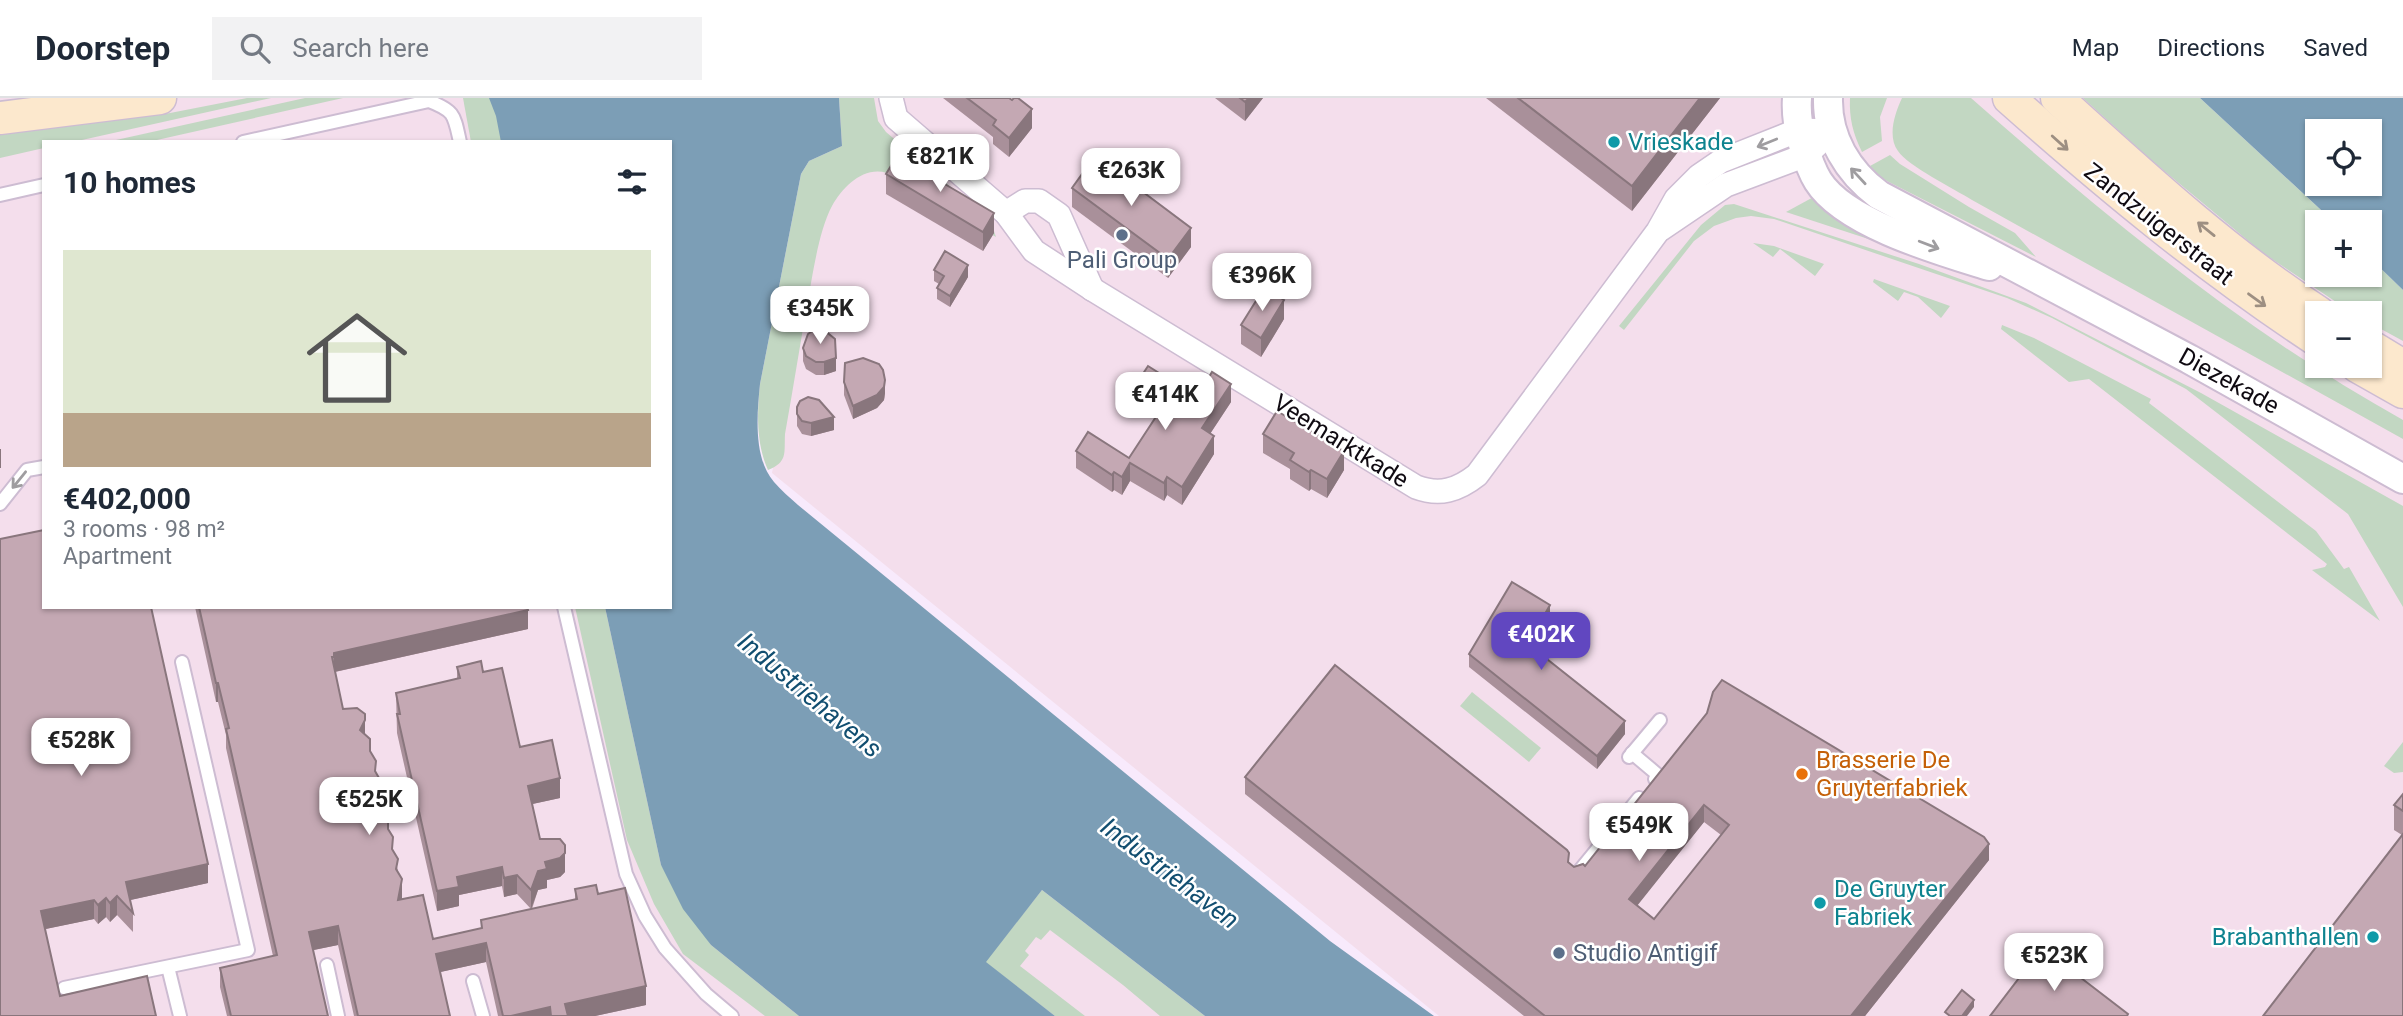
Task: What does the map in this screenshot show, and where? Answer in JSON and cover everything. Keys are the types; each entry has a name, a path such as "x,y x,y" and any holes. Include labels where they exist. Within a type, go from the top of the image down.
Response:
{"main road":[{"path":"0,118 160,98"},
{"name":"Zandzuigerstraat","path":"2009,98 2098,178 2260,303 2305,332"},
{"name":"Zandzuigerstraat","path":"2057,98 2188,214 2271,282 2305,304"},
{"path":"2382,353 2403,366"},
{"path":"2378,378 2403,392"}],"street":[{"name":"Veemarktkade","path":"891,98 896,118 1006,213 1034,251 1091,289 1416,488 1428,492 1460,488 1477,475 1658,231 1676,199 1699,176 1721,161 1803,142 1832,131"},
{"path":"1797,98 1803,142"},
{"path":"1828,98 1832,131"},
{"name":"Diezekade","path":"1832,131 1848,165 1858,178 1879,195 2054,285 2403,479"},
{"name":"Diezekade","path":"1803,142 1819,182 1833,198 1865,220 1950,254 2054,285"},
{"path":"1006,213 1025,201 1039,201 1059,215 1091,289"}],"lane":[{"path":"252,140 429,101 449,103 460,140"},
{"path":"0,195 42,185"},
{"path":"0,504 27,470 42,467"},
{"path":"564,609 626,874 645,916 665,948 706,994 732,1016"},
{"path":"64,989 248,950 182,662"},
{"path":"1576,875 1658,775 1630,755 1660,720"},
{"path":"327,965 338,1016"},
{"path":"169,967 180,1016"},
{"path":"473,981 483,1016"}],"shaded area":[{"path":"0,98 488,98 535,140 42,140 42,609 645,609 821,1016 0,1016"},
{"path":"843,98 2139,98 2305,263 2305,287 2334,287 2355,301 2305,301 2305,378 2382,378 2382,320 2403,334 2403,1016 1439,1016 772,473"},
{"path":"1042,890 1205,1016 1055,1016 985,962"}],"green space":[{"path":"247,98 271,98 82,140 42,140 42,148 0,158 0,134 165,114"},
{"path":"305,98 343,98 157,140 116,140"},
{"path":"463,98 502,98 510,140 471,140"},
{"path":"839,98 874,98 878,121 886,132 984,215 992,225 996,237 887,173 862,175 848,185 832,206 820,239 785,434 784,456 779,464 768,470 758,428 760,384 801,174 809,161 842,146"},
{"path":"1850,98 1887,98 1880,117 1882,141 1862,152 1852,126"},
{"path":"1902,98 1971,98 2073,186 2178,271 2305,360 2305,378 2333,378 2403,420 2403,439 1921,170 1903,157 1895,145 1895,117"},
{"path":"2083,98 2200,98 2321,210 2305,210 2305,281 2263,253 2151,160"},
{"path":"1890,155 1900,164 2015,233 2036,257 1881,178 1870,166"},
{"path":"1819,194 1908,252 1786,212"},
{"path":"1734,204 1919,264 2026,303 2201,393 2403,506 2403,607 2348,514 2186,389 2052,318 2007,298 1774,219 1751,216 1714,226 1694,241 1624,330 1619,326 1701,225 1725,205"},
{"path":"1753,243 1774,246 1824,264 1815,276 1780,249 1773,257"},
{"path":"2382,270 2403,290 2403,341 2382,330 2382,301 2335,301 2314,287 2382,287"},
{"path":"1874,279 1950,306 1941,318 1918,297 1904,292 1898,301 1873,282"},
{"path":"2002,325 2034,338 2151,399 2149,403 2316,531 2344,569 2349,567 2380,621 2312,570 2327,564 2089,379 2069,382 2001,329"},
{"path":"575,609 605,609 661,865 711,945 799,1016 765,1016 683,954 654,904 627,840"},
{"path":"1472,692 1541,748 1529,762 1460,706"},
{"path":"2403,742 2403,772 2394,773 2384,766"},
{"path":"1042,890 1205,1016 1160,1016 1050,930 1041,940 1036,937 1025,951 1029,955 1020,966 1085,1016 1055,1016 985,962"}],"water":[{"path":"489,98 839,98 842,146 809,161 801,174 760,384 758,435 767,472 798,505 1330,941 1434,1016 1205,1016 1042,890 986,962 1055,1016 799,1016 711,945 683,909 661,865 605,609 672,609 672,140 501,140"},
{"path":"2200,98 2403,98 2403,290 2382,270 2382,210 2321,210 2306,196 2382,196 2382,119 2305,119 2305,195"}],"building":[{"path":"967,98 1018,98 1032,109 1009,138 993,125 996,120"},
{"name":"Vrieskade","path":"1518,98 1700,98 1632,186"},
{"path":"897,156 994,213 983,232 886,174"},
{"path":"1095,156 1191,228 1168,259 1072,188"},
{"path":"945,251 968,265 950,296 937,288 944,276 934,270"},
{"path":"1264,288 1284,300 1261,338 1241,325"},
{"path":"816,328 824,330 835,339 836,358 816,362 806,356 803,348 808,334"},
{"path":"863,358 879,364 883,370 884,387 877,395 853,406 844,382 845,363"},
{"path":"1148,366 1197,397 1212,372 1231,384 1202,428 1214,436 1182,487 1167,477 1164,483 1130,463 1122,477 1114,472 1112,475 1076,451 1088,432 1129,458 1163,406 1157,402 1159,397 1137,383"},
{"path":"808,397 819,400 834,417 811,423 802,421 797,414 797,407 800,401"},
{"path":"1277,411 1344,451 1327,479 1290,460 1294,453 1263,434"},
{"path":"42,530 42,609 151,609 208,864 126,882 133,913 117,896 110,903 106,898 98,905 94,900 41,911 60,996 147,976 156,1016 0,1016 0,539"},
{"path":"1512,582 1550,605 1528,644 1625,721 1597,756 1469,654"},
{"path":"199,609 528,609 334,653 332,657 343,709 357,708 365,714 360,730 370,739 379,790 384,797 383,809 393,837 392,849 398,859 396,869 402,879 398,900 423,895 433,939 482,928 481,920 577,899 575,889 596,885 598,894 625,888 646,986 565,1004 568,1016 551,1016 550,1007 503,1016 486,943 436,954 450,1016 358,1016 338,926 309,932 328,1016 231,1016 220,968 277,955 226,729 229,728"},
{"path":"481,661 483,672 502,668 520,747 552,740 560,778 528,786 540,839 560,839 565,845 565,853 560,858 545,862 547,869 538,871 531,890 517,875 504,878 502,867 457,877 459,887 437,891 397,714 400,714 396,693 460,678 457,667"},
{"path":"1335,665 1567,850 1568,862 1574,867 1583,864 1585,866 1707,713 1713,692 1722,680 1984,837 1989,844 1851,1016 1545,1016 1245,777","holes":["1704,805 1729,825 1654,919 1629,899"]},
{"path":"2403,794 2403,811 2394,805"},
{"name":"Brabanthallen","path":"2403,834 2403,1016 2263,1016"},
{"path":"2042,948 2128,1014 2127,1016 1990,1016"},
{"path":"1962,990 1974,1000 1962,1016 1950,1016 1945,1012"}],"place":[{"name":"Vrieskade","path":"1614,142"},
{"name":"Pali Group","path":"1122,235"},
{"name":"Brasserie De Gruyterfabriek","path":"1802,774"},
{"name":"De Gruyter Fabriek","path":"1820,903"},
{"name":"Brabanthallen","path":"2373,937"},
{"name":"Studio Antigif","path":"1559,953"}],"water label":[{"name":"Industriehavens","path":"810,695"},
{"name":"Industriehaven","path":"1170,873"}]}
